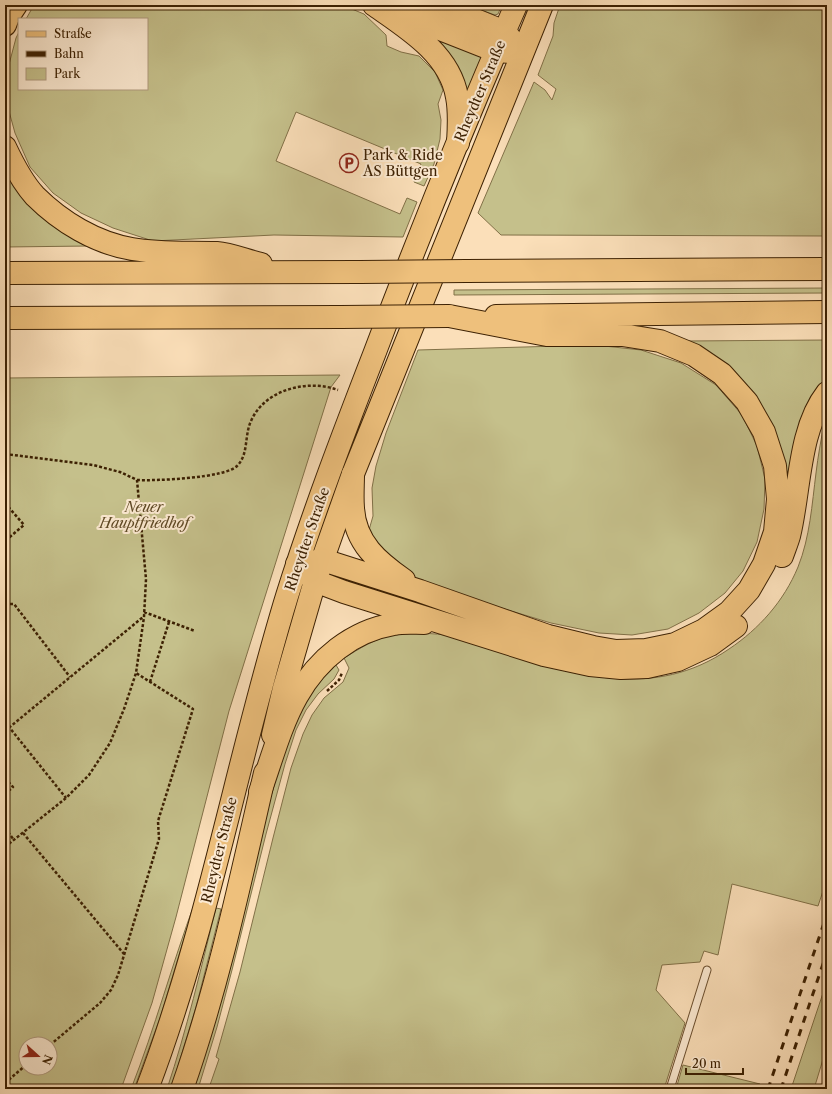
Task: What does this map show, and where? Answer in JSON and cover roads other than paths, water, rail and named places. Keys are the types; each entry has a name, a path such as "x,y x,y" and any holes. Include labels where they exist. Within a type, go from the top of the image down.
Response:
{"main road":[{"path":"5,26 8,17 16,5"},
{"path":"374,5 410,30 427,44 441,62 451,79 457,95 460,115 458,143"},
{"path":"379,5 496,51 522,53"},
{"path":"428,5 473,19 505,32 522,53"},
{"name":"Rheydter Straße","path":"146,1089 160,1054 202,920 262,680 309,528 397,294 516,5"},
{"name":"Rheydter Straße","path":"182,1089 210,999 229,926 284,688 315,581 353,474 542,5"},
{"path":"5,147 14,167 34,195 56,214 82,231 104,242 131,249 161,253 218,253 289,272"},
{"path":"5,273 827,269"},
{"path":"5,318 341,317 827,312"},
{"path":"297,564 322,560 420,591 548,636 593,648 616,651 646,650 675,644 704,630 729,612 749,590 764,564 775,532 778,499 775,466 764,432 746,402 722,374 694,355 660,341 622,335 547,335 449,316"},
{"path":"297,564 315,581 344,592 544,655 590,665 620,668 647,666 678,660 710,645 738,624 761,599 778,567 789,536 808,435 820,402 827,393"},
{"path":"353,474 352,508 356,525 369,551 387,568 420,591"},
{"path":"260,792 282,730 297,696 316,668 334,650 365,632 395,624 424,623 452,625"}],"lane":[{"path":"670,1089 707,970"}],"railway":[{"path":"768,1089 827,914"},
{"path":"781,1089 827,952"}],"place":[{"name":"Park & Ride AS Büttgen","path":"349,163"}],"park label":[{"name":"Neuer Hauptfriedhof","path":"144,516"}]}
